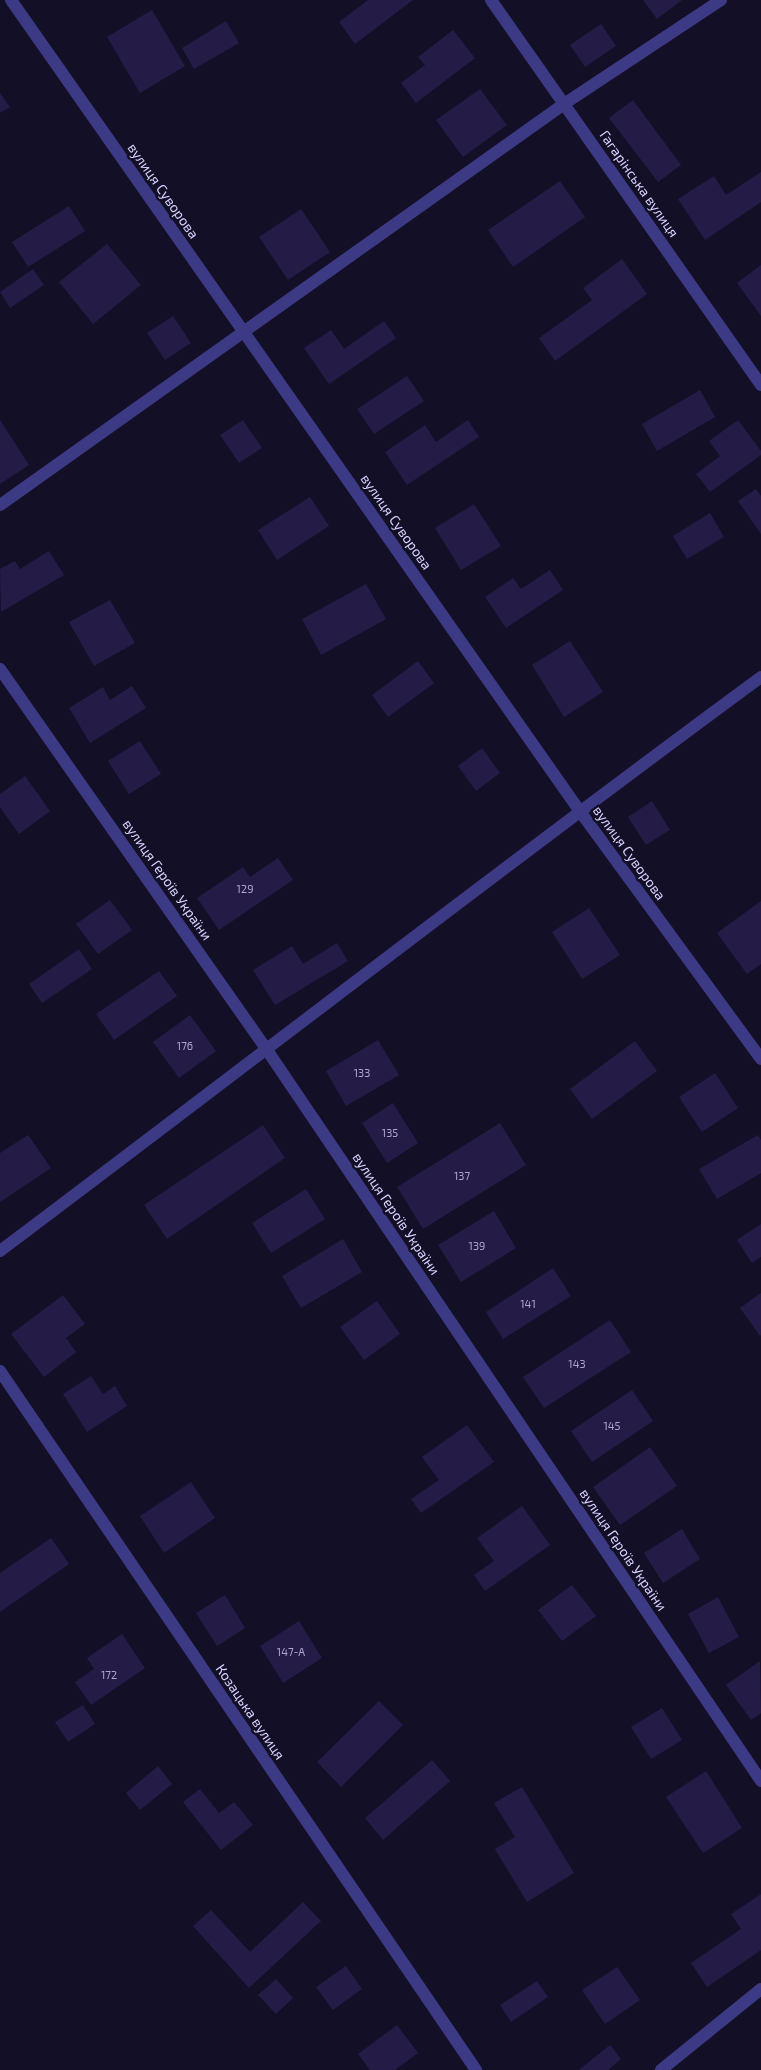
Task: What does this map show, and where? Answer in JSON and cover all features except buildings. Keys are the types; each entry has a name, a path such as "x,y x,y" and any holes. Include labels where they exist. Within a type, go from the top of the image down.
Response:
{"street":[{"name":"вулиця Суворова","path":"11,0 580,810 761,1059"},
{"name":"Гагарінська вулиця","path":"491,0 761,385"},
{"path":"0,505 564,104 722,0"},
{"name":"вулиця Героїв України","path":"0,669 267,1050 761,1781"},
{"path":"0,1251 267,1050 580,810 761,676"},
{"name":"Козацька вулиця","path":"0,1371 476,2070"},
{"path":"660,2070 761,1989"}]}
